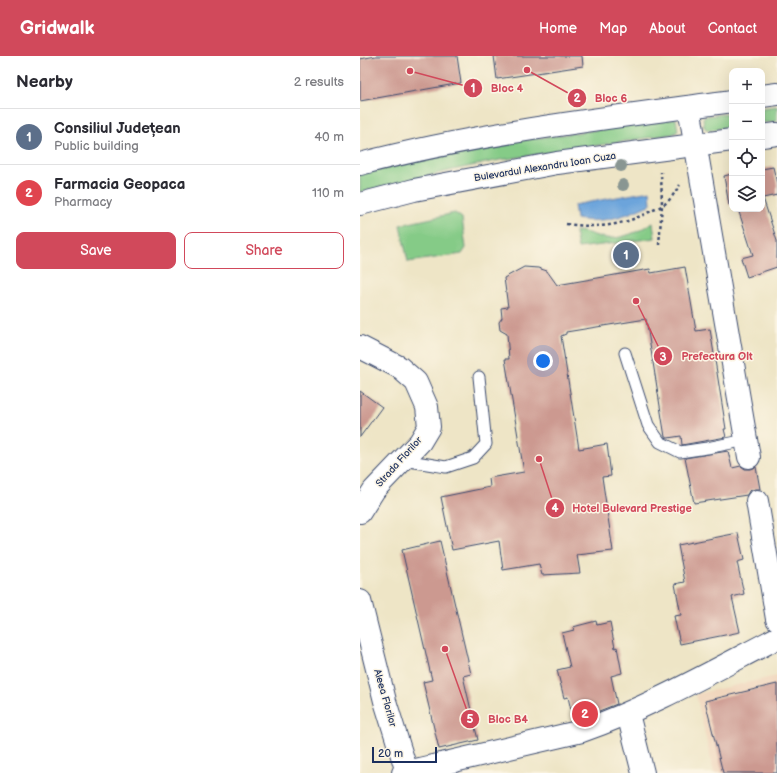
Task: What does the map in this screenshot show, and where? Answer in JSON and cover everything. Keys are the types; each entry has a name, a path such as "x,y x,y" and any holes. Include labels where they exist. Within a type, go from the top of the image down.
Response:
{"street":[{"path":"765,96 777,94"},
{"path":"360,164 410,151 552,126 729,101"},
{"path":"689,106 748,448"},
{"path":"765,136 777,134"},
{"name":"Bulevardul Alexandru Ioan Cuza","path":"360,204 414,190 557,163 729,140"},
{"name":"Strada Florilor","path":"360,347 399,367 416,382 427,407 429,427 420,442 374,490 360,512"},
{"path":"758,501 777,619"},
{"name":"Aleea Florilor","path":"360,601 385,701 414,772"},
{"path":"414,772 582,731 628,714 660,699 777,638"},
{"path":"628,714 643,773"}],"lane":[{"path":"625,353 648,425 660,442 680,452 707,448 748,448"},
{"path":"403,460 446,467 473,458 486,444 478,377"}],"path":[{"path":"659,245 662,205 660,167"},
{"path":"566,224 605,226 626,223 637,219 667,202 684,179"}],"shaded area":[{"path":"777,676 777,773 714,773 696,694"}],"green space":[{"path":"777,106 777,121 765,123 765,108"},
{"path":"729,113 729,127 708,130 704,127 703,118"},
{"path":"676,119 678,131 673,134 500,160 360,192 360,171 451,150"},
{"path":"455,213 462,218 466,248 462,254 408,262 400,225"},
{"path":"653,223 655,238 578,248 575,231 605,238 617,238 636,232"}],"water":[{"path":"650,191 651,204 632,212 606,220 576,219 574,205"}],"building":[{"path":"376,56 457,56 461,83 360,101 360,59"},
{"path":"494,56 582,56 583,66 497,79"},
{"path":"773,167 777,184 777,195 765,198 765,168"},
{"path":"729,175 729,205 724,176"},
{"path":"765,204 777,241 777,267 747,277 741,258 753,255 739,212 765,212"},
{"path":"524,267 538,268 547,271 557,285 650,269 651,273 685,267 696,331 710,329 726,437 682,445 681,436 665,437 646,319 566,332 566,334 561,336 579,449 607,444 611,476 602,477 613,551 577,555 580,573 542,575 539,564 503,570 499,541 452,550 441,497 490,487 489,478 524,472 505,359 509,359 507,334 500,330 499,322 502,318 501,308 508,307 504,278"},
{"path":"360,391 382,407 360,437"},
{"path":"728,451 732,468 741,466 745,469 751,469 756,467 760,489 749,491 747,495 694,503 685,458"},
{"path":"738,533 744,560 737,562 744,594 732,597 740,632 680,644 674,616 681,615 675,584 685,582 678,545"},
{"path":"440,541 471,674 463,676 478,740 439,749 423,682 432,680 402,550"},
{"path":"596,621 597,625 610,622 615,648 617,647 622,673 611,676 617,704 581,718 573,719 568,697 564,698 557,670 570,667 562,633 574,630 573,627"},
{"path":"777,684 777,773 723,773 705,701"}],"place":[{"name":"Bloc 6","path":"527,70"},
{"name":"Bloc 4","path":"410,71"},
{"name":"Consiliul Județean","path":"626,255"},
{"name":"Prefectura Olt","path":"636,301"},
{"name":"Hotel Bulevard Prestige","path":"539,459"},
{"name":"Bloc B4","path":"445,649"},
{"name":"Farmacia Geopaca","path":"585,714"}]}
